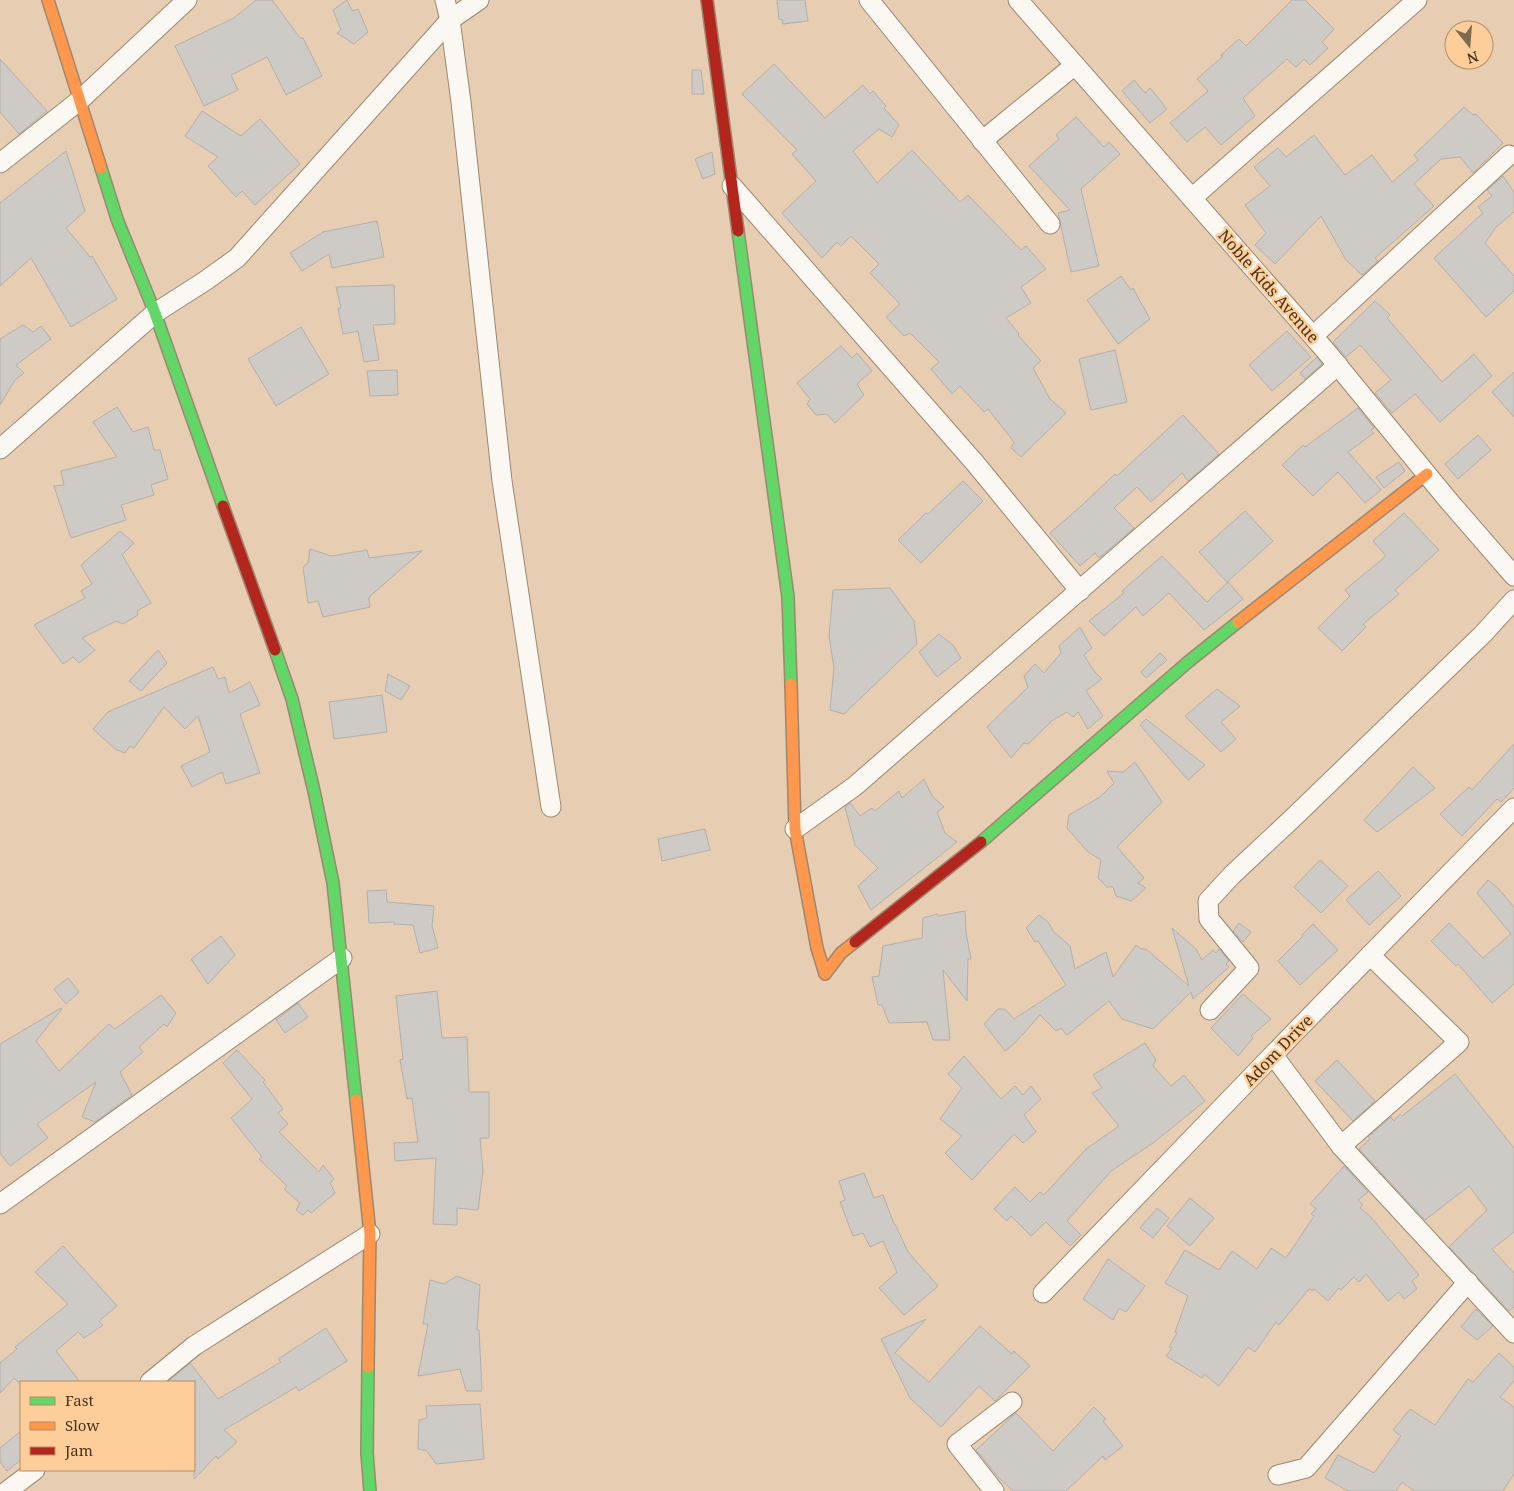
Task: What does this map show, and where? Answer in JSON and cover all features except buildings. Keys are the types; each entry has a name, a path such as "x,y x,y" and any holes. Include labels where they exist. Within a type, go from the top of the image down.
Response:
{"street":[{"path":"48,0 117,219 154,313 292,699 322,827 333,884 342,958 370,1234 367,1453 370,1491"},
{"path":"0,163 80,100 187,0"},
{"path":"445,0 450,20 461,102 502,481 551,807"},
{"path":"0,449 154,313 237,258 450,20 478,0"},
{"path":"707,0 788,597 794,829 817,948 825,974 841,953 949,869 1015,814 1188,662 1427,474"},
{"path":"869,0 1050,224"},
{"name":"Noble Kids Avenue","path":"1018,0 1338,365 1514,576"},
{"path":"1192,198 1416,0"},
{"path":"982,141 1075,65"},
{"path":"1313,336 1509,155"},
{"path":"732,186 975,463 1080,591"},
{"path":"794,829 855,786 1338,365"},
{"path":"1210,1010 1249,968 1209,919 1208,900 1476,641 1514,600"},
{"name":"Adom Drive","path":"1043,1293 1514,808"},
{"path":"1342,1146 1458,1042 1370,955"},
{"path":"0,1204 342,958"},
{"path":"1273,1055 1342,1146 1514,1333"},
{"path":"151,1381 194,1346 370,1234"},
{"path":"1278,1474 1306,1468 1468,1282"},
{"path":"994,1491 957,1444 1012,1402"},
{"path":"7,1491 34,1471"}],"traffic: fast":[{"path":"101,168 117,219 155,313 223,506"},
{"path":"738,231 788,597 791,684"},
{"path":"981,842 1188,662 1238,622"},
{"path":"275,650 292,699 333,883 356,1100"},
{"path":"368,1367 367,1453 370,1491"}],"traffic: slow":[{"path":"48,0 101,168"},
{"path":"1238,622 1427,474"},
{"path":"791,684 795,829 817,948 825,974 841,953 855,942"},
{"path":"356,1100 370,1234 368,1367"}],"traffic: jam":[{"path":"707,0 738,231"},
{"path":"223,506 275,650"},
{"path":"855,942 981,842"}]}
